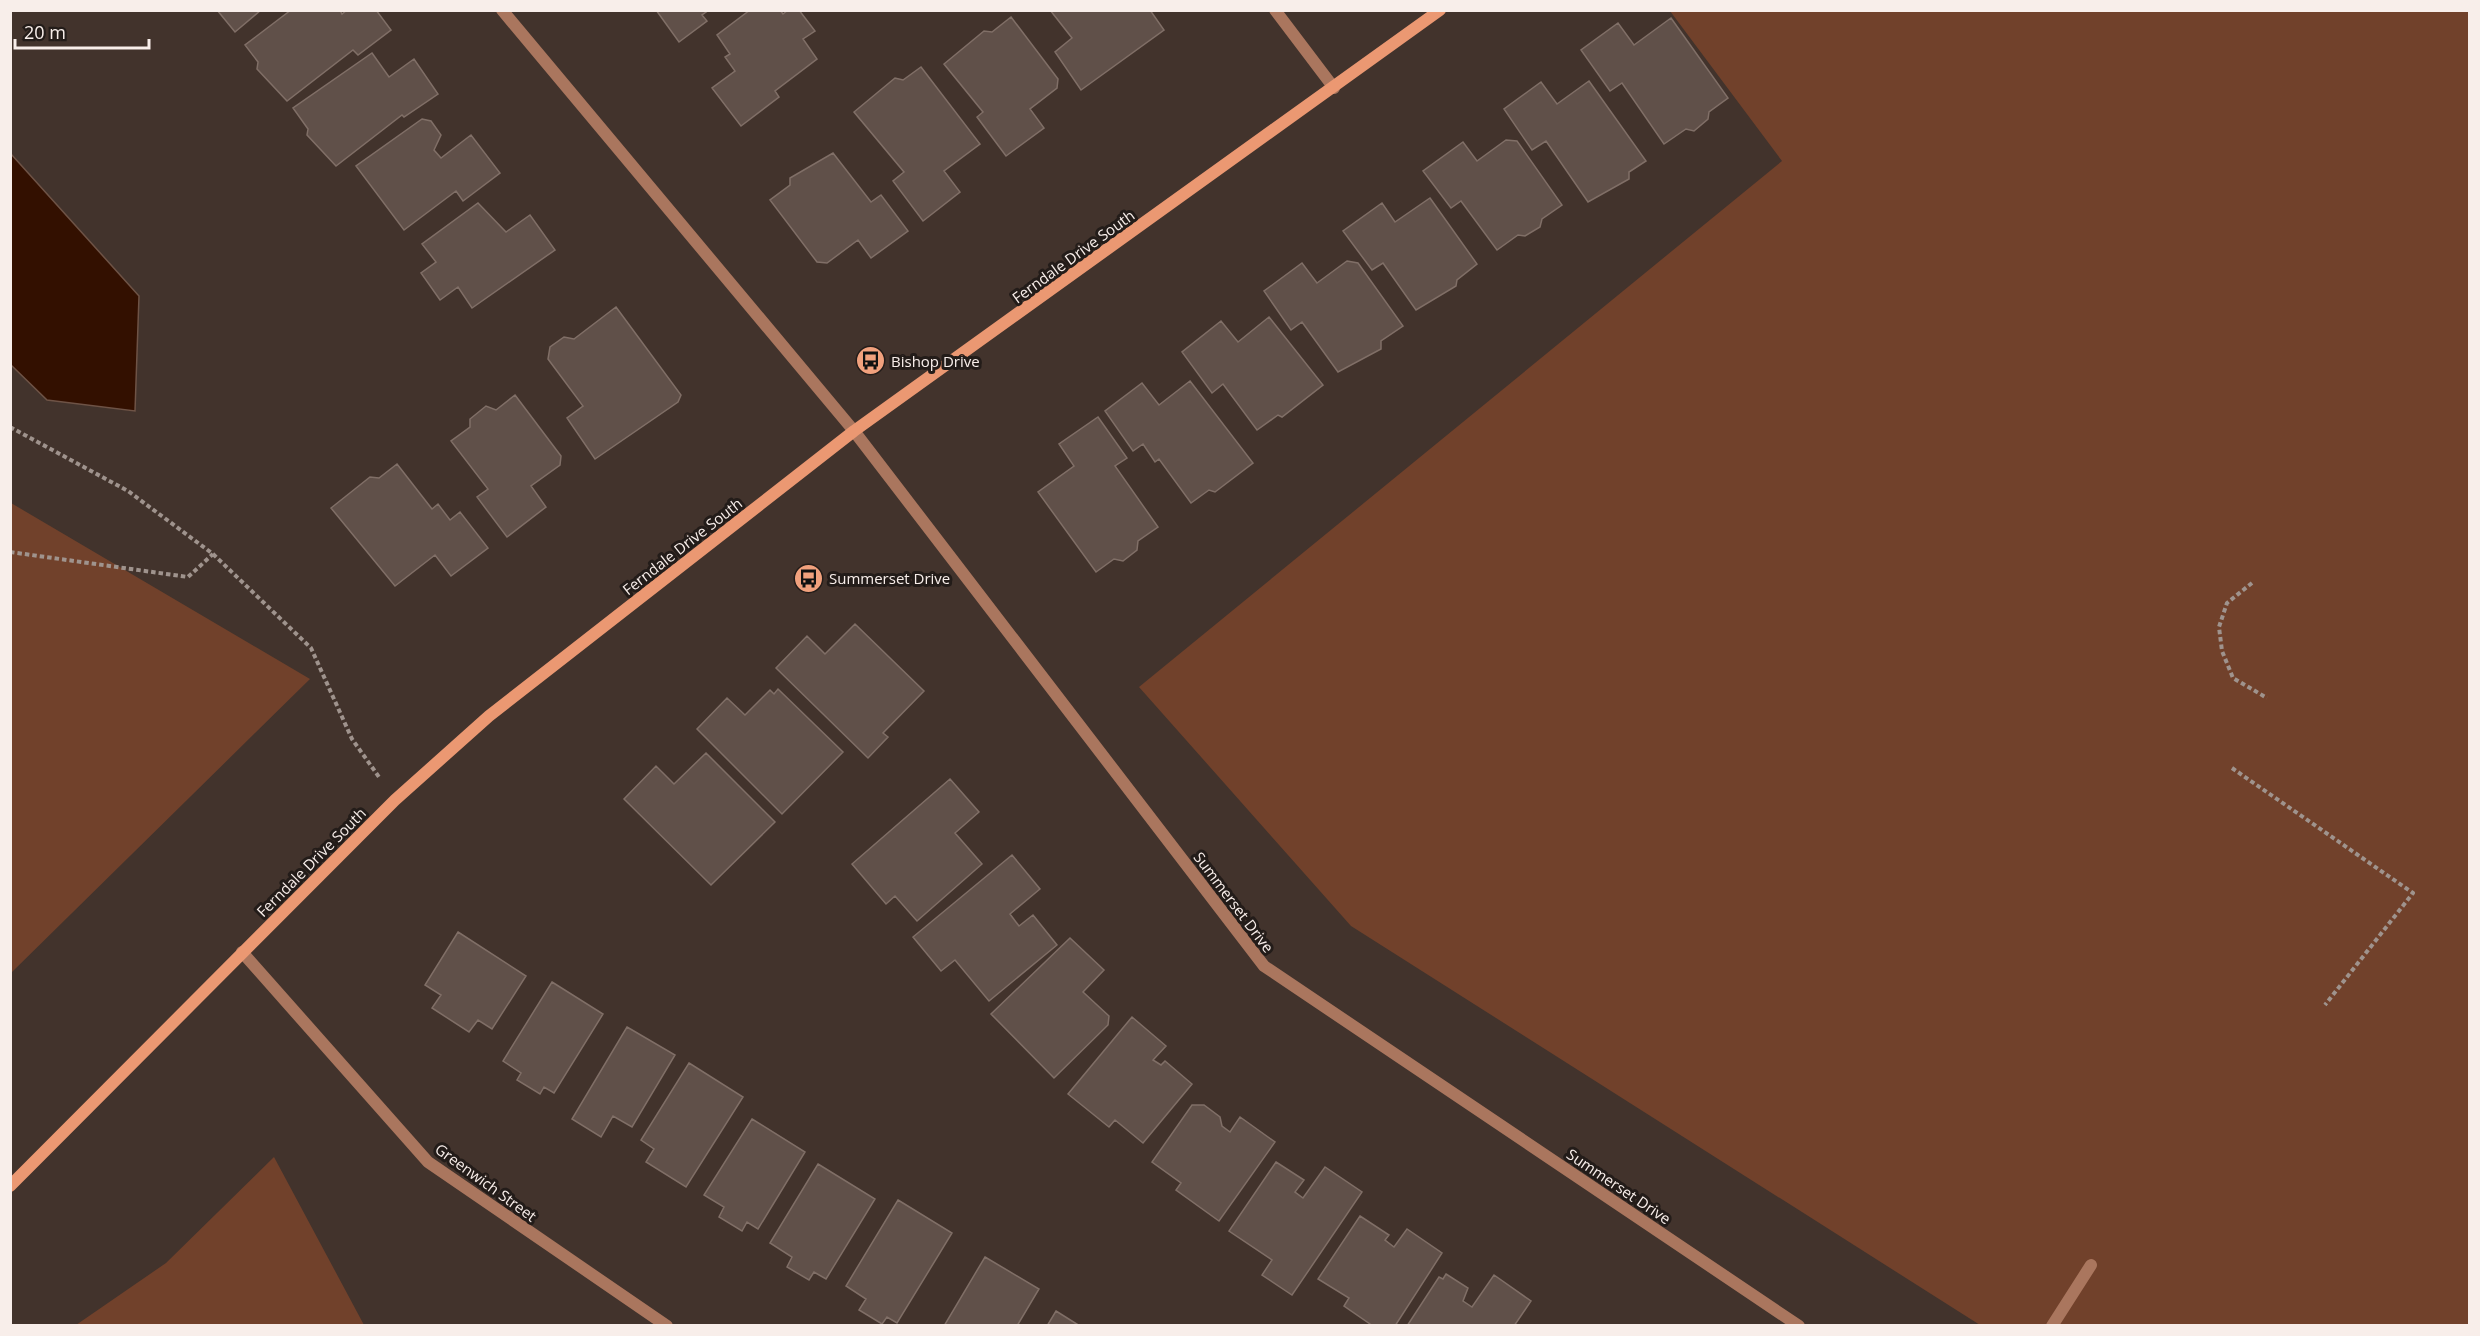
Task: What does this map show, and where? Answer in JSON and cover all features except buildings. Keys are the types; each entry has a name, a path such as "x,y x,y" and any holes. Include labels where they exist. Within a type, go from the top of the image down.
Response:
{"main road":[{"name":"Ferndale Drive South","path":"10,1186 395,800 489,716 854,431 1440,10"}],"street":[{"path":"502,10 854,431"},
{"path":"1275,10 1334,88"},
{"name":"Summerset Drive","path":"854,431 1264,966 1799,1326"},
{"name":"Greenwich Street","path":"242,952 428,1162 667,1326"},
{"path":"2052,1326 2091,1265"}],"path":[{"path":"10,427 128,491 213,554 311,648 352,739 395,800"},
{"path":"10,552 39,554 188,577 213,554"},
{"path":"2252,584 2227,603 2219,627 2222,651 2233,678 2266,698"},
{"path":"2232,768 2413,893 2325,1005"}],"shaded area":[{"path":"1670,11 2469,11 2469,1325 1980,1325 1351,926 1139,687 1782,161"},
{"path":"11,154 139,296 135,411 47,400 11,365"},
{"path":"11,503 310,679 11,973"},
{"path":"274,1157 364,1325 76,1325 166,1263"}],"place":[{"name":"Bishop Drive","path":"870,361"},
{"name":"Summerset Drive","path":"808,578"}]}
